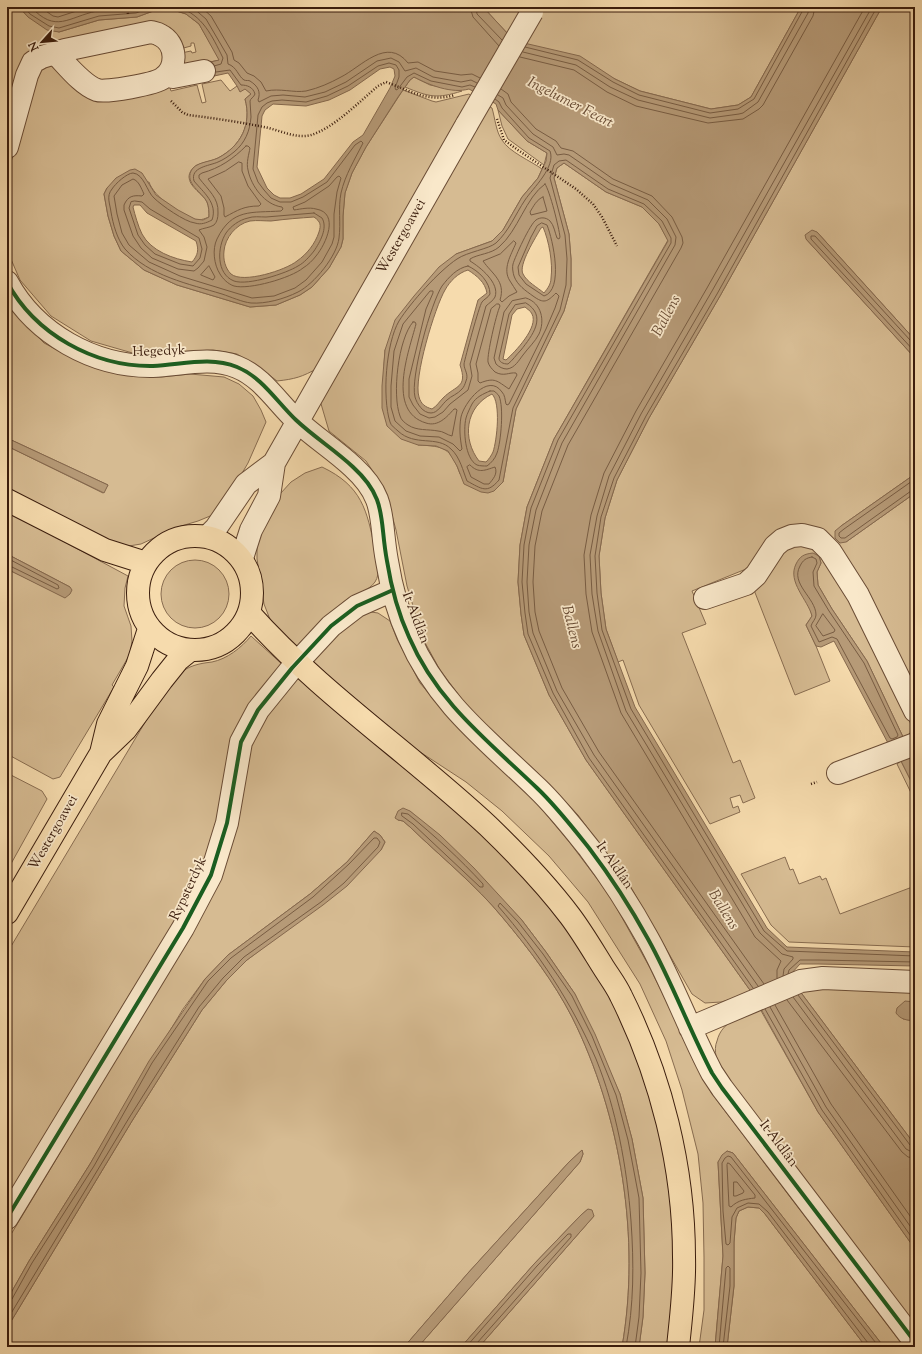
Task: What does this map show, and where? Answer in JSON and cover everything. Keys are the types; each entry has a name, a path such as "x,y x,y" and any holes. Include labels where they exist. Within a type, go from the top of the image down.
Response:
{"highway":[{"path":"7,500 105,550 146,563"},
{"path":"208,536 221,541 242,558 248,572 252,601 249,613 242,627 232,638 217,647 202,651 188,652 163,642 149,629 142,617 138,604 138,584 146,563 158,549 171,541 182,538 208,536"},
{"path":"249,613 297,663 438,782 488,827 532,872 570,916 620,994 645,1050 660,1096 675,1159 682,1206 684,1257 682,1308 678,1347"},
{"name":"Westergoawei","path":"7,913 101,753 108,724 137,666 149,629"},
{"name":"Westergoawei","path":"101,753 126,730 162,680 178,660 188,652"}],"street":[{"name":"Westergoawei","path":"242,558 251,530 269,496 274,463 533,9"},
{"path":"7,147 30,67 38,59 55,53 65,50 151,32 160,35 167,40 172,46 174,54 173,62 165,76 157,82 106,91 97,90 90,87 55,53"},
{"path":"165,76 173,77 204,71"},
{"name":"Hegedyk","path":"7,282 37,321 54,334 90,355 129,365 150,366 199,361 225,363 238,367 261,383 297,421"},
{"name":"It Aldlân","path":"297,421 353,467 371,486 381,511 386,557 393,590 409,638 435,684 468,724 540,791 590,850 627,903 648,940 712,1073 915,1342"},
{"name":"Westergoawei","path":"208,536 216,528 246,484 274,463"},
{"path":"705,598 746,584 756,575 774,546 782,540 792,536 802,535 818,539 830,550 858,595 915,711"},
{"name":"Rypsterdyk","path":"7,1218 183,928 211,875 227,823 241,742 258,710 297,663 331,626 344,615 371,599 393,590"},
{"path":"838,774 915,744"},
{"path":"690,1028 756,1001 796,982 808,979 823,978 915,982"}],"path":[{"path":"165,76 166,84 173,104 188,115 266,127 299,136 311,135 331,125 378,86 386,82 431,98 458,94"},
{"path":"496,112 504,140 558,176 593,204 602,217 617,246"}],"shaded area":[{"path":"7,7 19,7 28,17 59,32 99,20 137,17 156,10 170,9 186,14 199,24 220,60 179,68 181,53 191,51 192,53 196,52 194,43 191,43 191,46 180,49 172,34 56,46 7,127"},
{"path":"483,7 524,7 508,34"},
{"path":"542,7 801,7 751,97 738,105 711,109 640,91 615,79 524,43"},
{"path":"882,7 915,7 915,340 817,232 806,239 915,358 915,474 841,526 846,542 915,493 915,695 821,533 759,558 746,569 692,591 706,624 682,633 733,763 740,760 755,798 743,803 740,795 730,798 733,808 738,806 740,812 710,824 639,705 623,660 618,662 606,629 601,593 599,556 605,518 617,480 649,418 720,296"},
{"path":"49,63 77,85 169,85 171,91 197,85 202,103 206,102 202,84 221,80 230,91 237,86 245,88 251,94 245,99 247,108 246,125 238,141 226,153 216,159 197,165 190,173 189,177 191,184 207,202 209,217 202,220 196,220 181,213 161,199 149,182 107,188 104,194 108,216 114,236 121,251 144,270 177,285 250,307 276,305 300,295 312,287 329,268 341,247 343,239 345,193 352,173 366,147 403,90 436,102 469,94 473,97 318,368 298,377 277,381 237,354 213,350 136,354 91,341 51,316 20,280 7,250 7,173 37,71"},
{"path":"414,77 430,85 462,91 439,96 427,95 405,87"},
{"path":"488,106 492,108 498,133 505,144 542,169 538,178 522,197 503,230 492,241 456,254 385,350 384,365 418,445 434,446 445,450 450,454 457,465 460,474 503,482 516,409 564,311 571,286 569,234 554,178 557,168 564,163 606,192 642,207 659,224 668,240 554,439 527,507 520,545 518,582 524,635 549,695 586,760 752,993 721,1002 705,1003 692,994 629,884 578,815 545,780 467,706 440,670 423,639 407,586 390,508 376,476 366,461 329,431 319,397"},
{"path":"498,110 527,141 547,153 544,165 508,139 502,126"},
{"path":"7,301 18,316 44,343 77,360 118,374 161,377 190,374 224,377 239,384 253,396 266,422 248,463 227,499 215,514 178,527 141,544 129,546 110,543 7,491 7,446 103,493 108,485 7,438"},
{"path":"322,467 346,482 360,501 369,523 378,575 372,585 339,605 297,650 271,622 264,604 257,559 257,543 280,494 291,482 305,473"},
{"path":"7,511 128,576 125,588 124,606 131,626 132,641 130,654 112,685 114,687 60,777 53,779 7,754 7,569 65,597 70,587 7,554"},
{"path":"813,544 855,605 908,713 911,726 910,735 904,739 867,661 832,609 818,585 817,572 821,563 819,556 810,608 812,616 806,625 830,681 795,695 754,590 782,548"},
{"path":"188,560 202,560 214,565 224,575 229,587 229,601 224,613 214,623 202,628 188,628 176,623 166,613 161,601 161,587 166,575 176,565"},
{"path":"371,612 378,613 390,621 397,639 420,683 452,721 530,795 570,843 610,896 650,968 681,1031 694,1062 712,1094 904,1347 884,1347 733,1153 727,1151 718,1162 723,1256 715,1347 699,1347 704,1310 704,1257 703,1203 698,1154 682,1090 666,1041 640,984 588,902 549,856 502,811 466,782 388,731 309,663 345,626 362,615"},
{"path":"251,636 284,666 218,821 202,871 162,944 131,992 7,1198 7,953 162,694 184,670 203,663 218,661 228,656 243,645"},
{"path":"299,675 482,834 527,879 560,920 612,1000 637,1055 652,1101 667,1161 676,1257 668,1347 639,1347 643,1317 645,1273 643,1198 632,1139 620,1094 575,994 521,919 410,811 398,820 403,821 410,827 470,883 493,906 513,930 532,954 565,1004 589,1055 603,1095 614,1136 622,1178 627,1221 629,1264 627,1306 622,1347 479,1347 594,1216 588,1209 534,1264 461,1347 418,1347 580,1162 583,1154 582,1150 569,1162 468,1273 404,1347 10,1347 7,1342 7,1328 132,1121 202,1010 226,981 247,960 280,935 381,850 385,842 380,835 374,831 347,862 310,894 228,955 205,979 183,1009 90,1164 29,1261 7,1300 7,1241 63,1148 106,1072 191,932 250,745 265,715"},
{"path":"901,761 915,789 915,801 897,764"},
{"path":"7,773 42,791 47,799 7,871"},
{"path":"785,857 790,870 793,869 799,884 820,876 822,880 826,878 840,914 915,886 915,947 789,942 771,925 741,874"},
{"path":"884,987 915,988 915,1002 905,1002 903,1019 915,1021 915,1145 799,990"},
{"path":"760,1009 818,1112 915,1249 915,1325 730,1081 719,1063 715,1051 716,1043 723,1028 728,1023"},
{"path":"748,1207 759,1208 765,1214 866,1347 727,1347 734,1286 734,1242 736,1218 739,1211"}],"water":[{"path":"19,7 483,7 508,34 524,43 580,56 615,79 640,91 711,109 738,105 751,97 801,7 882,7 720,296 649,418 617,480 605,518 599,556 601,593 606,629 635,707 767,928 787,947 915,952 915,966 800,964 791,974 799,990 915,1145 915,1249 818,1112 752,993 586,760 549,695 524,635 518,582 520,545 527,507 554,439 668,241 659,224 642,207 606,192 564,163 557,168 554,178 569,234 571,286 564,311 516,409 503,482 494,491 488,493 481,492 464,484 457,466 448,451 436,446 418,445 401,439 387,426 382,408 385,350 395,320 439,267 456,254 492,241 503,230 522,197 538,178 546,161 547,153 527,141 498,110 496,104 469,89 448,90 434,86 414,77 410,80 398,97 366,147 352,173 345,193 343,239 341,247 329,268 312,287 300,295 276,305 250,307 177,285 144,270 121,251 114,236 108,216 104,194 116,178 130,170 135,169 142,173 156,195 178,210 195,219 203,220 209,217 209,208 205,198 195,188 190,180 191,171 199,164 218,158 226,153 238,141 246,125 247,108 245,99 251,94 245,89 240,92 228,73 205,78 202,64 219,60 199,24 186,14 170,9 156,10 137,17 99,20 59,32 47,30 28,17","holes":["390,67 394,69 395,76 390,88 363,135 353,142 324,179 301,194 290,198 280,198 274,195 267,188 257,167 262,116 265,110 273,104 306,106 329,100 350,90 380,69","134,205 140,205 147,213 196,241 196,257 192,262 177,259 157,250 146,240 138,224 133,207","314,217 318,220 320,227 313,245 304,255 291,265 274,272 254,277 237,277 231,274 226,266 224,254 225,246 232,232 240,225 250,221 271,221","543,227 549,245 551,259 550,282 544,293 527,280 522,270 525,258","468,270 482,282 487,293 478,300 460,365 463,378 462,382 432,409 424,405 419,397 419,375 422,360 436,311 445,290 461,273","525,307 530,311 533,319 532,326 525,339 506,360 503,359 512,315 517,309","492,394 497,405 496,439 493,452 486,462 479,461 470,443 469,424 476,407"]},
{"path":"812,230 817,232 915,340 915,358 806,239 805,235"},
{"path":"7,438 108,485 104,493 7,446"},
{"path":"915,474 915,493 846,542 840,543 835,538 835,531 841,526"},
{"path":"813,553 819,556 821,563 817,572 818,585 832,609 867,661 904,739 889,745 834,641 821,647 816,646 806,625 812,616 799,591 794,577 794,571 799,559 805,555"},
{"path":"7,554 70,587 72,590 70,594 65,598 7,569"},
{"path":"912,756 915,762 915,789 901,761"},
{"path":"403,808 410,811 440,835 474,868 521,919 575,994 595,1034 620,1094 632,1139 643,1198 645,1273 643,1317 639,1347 622,1347 627,1306 629,1264 627,1221 622,1178 614,1136 603,1095 589,1055 565,1004 532,954 493,906 458,871 403,821 395,818 398,811"},
{"path":"374,831 380,835 385,842 381,850 347,886 247,960 226,981 202,1010 132,1121 7,1328 7,1300 29,1261 90,1164 149,1061 205,979 228,955 310,894 347,862"},
{"path":"905,1001 915,1002 915,1021 902,1018 896,1013 897,1008"},
{"path":"582,1150 583,1154 580,1162 418,1347 404,1347 468,1273 569,1162"},
{"path":"727,1151 733,1153 884,1347 866,1347 765,1214 759,1208 748,1207 739,1211 736,1218 734,1242 734,1286 727,1347 715,1347 723,1256 718,1162 722,1155"},
{"path":"588,1209 592,1210 594,1216 479,1347 461,1347 534,1264"}],"cycle path":[{"path":"7,282 19,301 33,317 50,332 68,344 88,354 109,361 131,365 153,366 195,362 216,362 227,364 246,371 262,383 296,420 353,467 364,479 372,489 377,500 395,599 401,619 420,660 449,701 465,719 551,802 597,859 635,916 648,939 712,1073 915,1342"},
{"path":"7,1218 183,928 211,875 227,823 241,742 258,710 292,668 331,626 357,606 393,590"}],"water label":[{"name":"Ingelumer Feart","path":"570,103"},
{"name":"Ballens","path":"667,316"},
{"name":"Ballens","path":"571,627"},
{"name":"Ballens","path":"723,910"}]}
